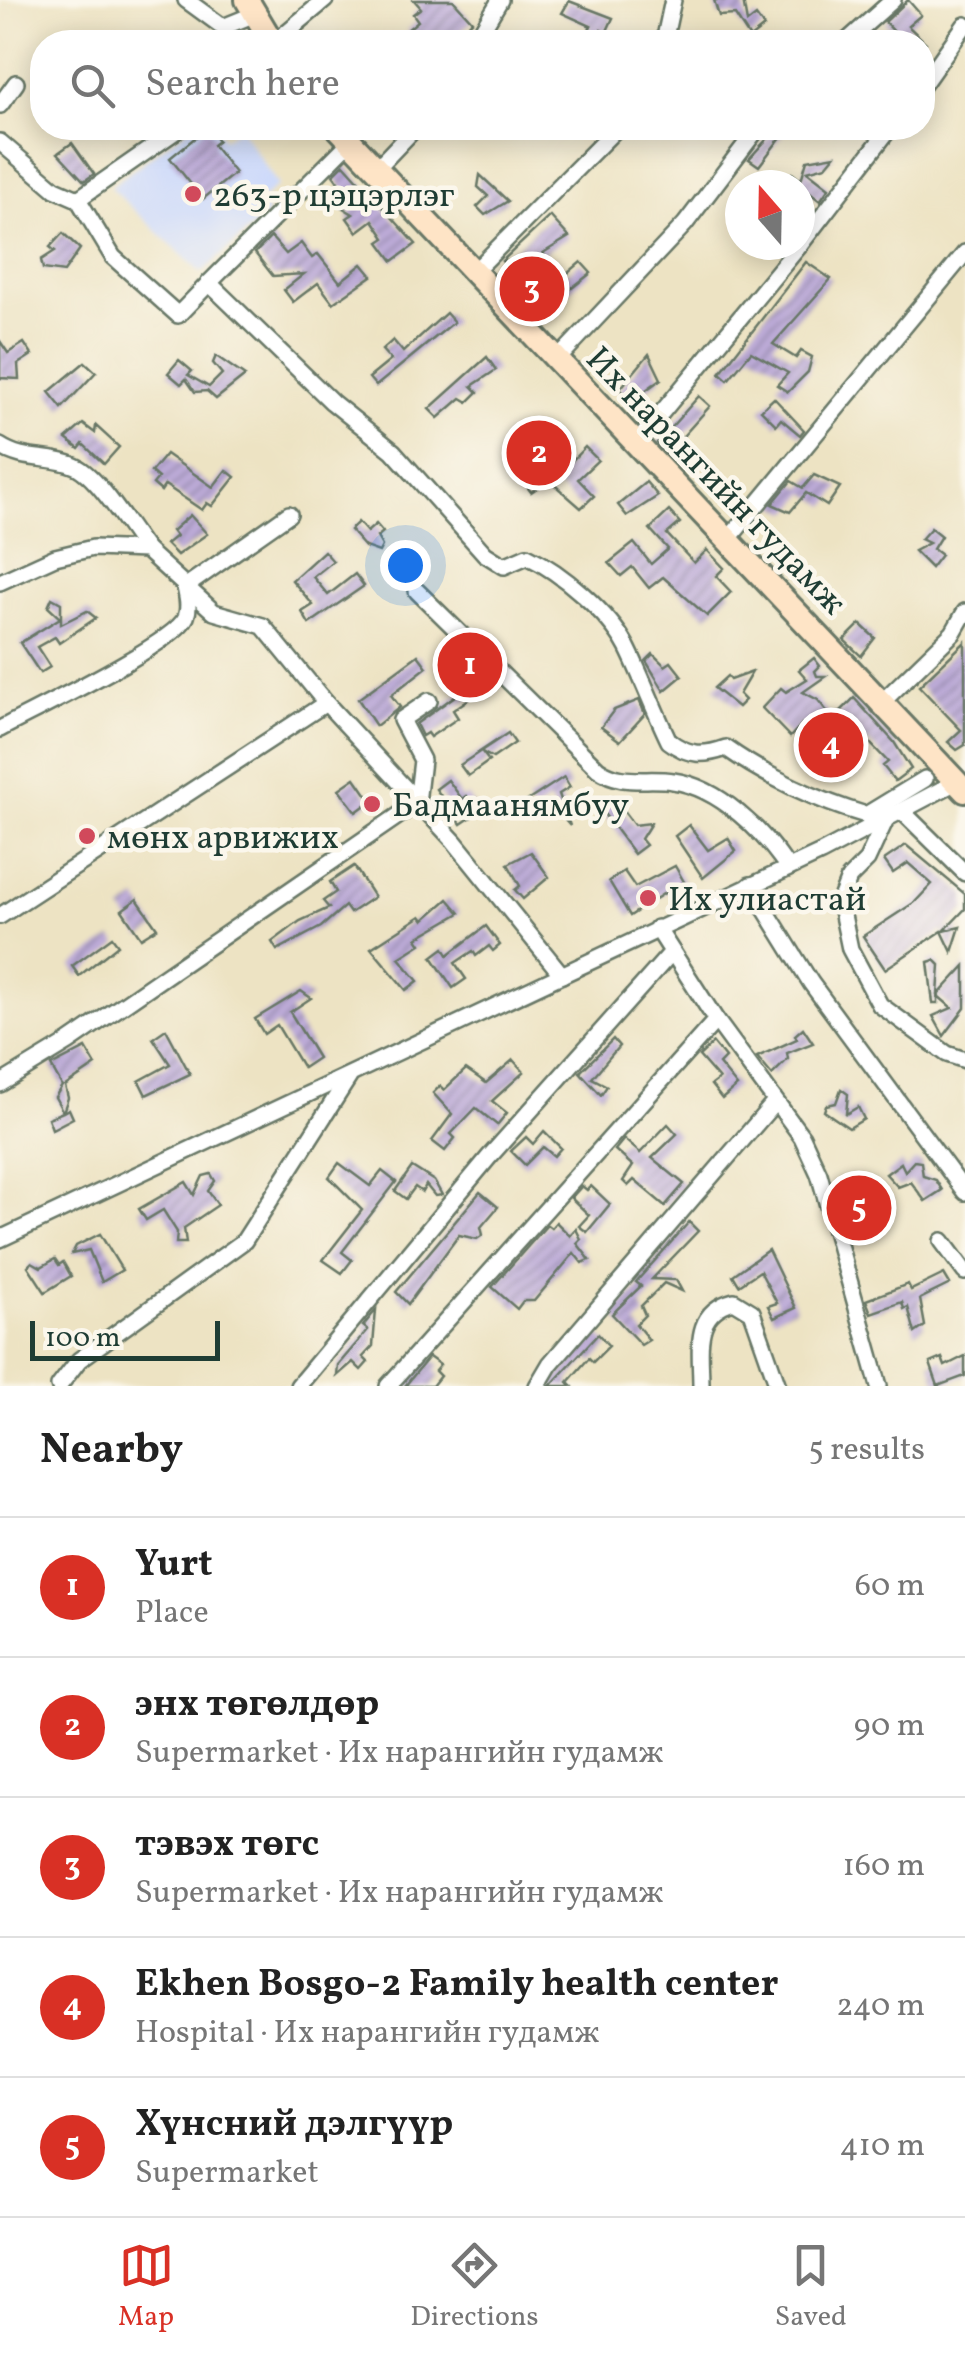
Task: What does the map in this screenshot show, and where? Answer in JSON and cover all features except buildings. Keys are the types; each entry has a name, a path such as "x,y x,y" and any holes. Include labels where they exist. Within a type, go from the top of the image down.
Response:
{"main road":[{"path":"251,7 266,30"},
{"name":"Их нарангийн гудамж","path":"348,140 960,787"}],"street":[{"path":"186,0 223,27 251,7"},
{"path":"289,30 325,0"},
{"path":"481,30 500,0"},
{"path":"860,30 894,0"},
{"path":"667,30 674,1"},
{"path":"935,68 965,25"},
{"path":"0,106 16,84"},
{"path":"78,200 163,140"},
{"path":"0,142 55,189 78,200 112,256 178,315 339,140"},
{"path":"375,170 404,140"},
{"path":"472,273 605,140"},
{"path":"556,362 684,224 749,140"},
{"path":"815,226 881,140"},
{"path":"726,541 965,252"},
{"path":"635,445 788,260"},
{"path":"210,282 332,402 393,451 485,554 504,566 527,556 542,563 590,605 628,648 669,741 682,752 706,755 726,748 751,766 866,816 925,779"},
{"path":"0,446 13,455 74,465 90,476 146,550 214,612 263,626 326,703 454,841 562,974"},
{"path":"185,586 289,514"},
{"path":"0,582 56,557 92,548 146,550"},
{"path":"0,729 144,651 180,625 187,615 185,586"},
{"path":"417,591 528,704 555,723 613,780 672,780 697,787 768,839 788,868"},
{"path":"879,705 953,633 965,612"},
{"path":"0,1084 70,1042 417,803 422,760 401,720 429,701"},
{"path":"0,916 326,703"},
{"path":"0,1239 960,787"},
{"path":"904,813 965,873"},
{"path":"886,821 867,860 849,878 840,901 850,949 880,1005 947,1054 965,1060"},
{"path":"750,885 811,983 965,1192"},
{"path":"657,928 716,1020 802,1136 819,1174 879,1386"},
{"path":"298,1386 489,1157 672,952"},
{"path":"388,1386 716,1020"},
{"path":"59,1386 79,1360 244,1240 350,1076"},
{"path":"536,1386 550,1364 775,1102"},
{"path":"942,1241 965,1272"},
{"path":"702,1386 702,1326 716,1306 734,1301 752,1312 778,1386"}],"shaded area":[{"name":"263-р цэцэрлэг","path":"173,140 248,140 278,185 260,201 268,214 201,273 110,187"}],"place":[{"name":"263-р цэцэрлэг","path":"193,194"},
{"name":"тэвэх төгс","path":"532,289"},
{"name":"энх төгөлдөр","path":"539,453"},
{"name":"Yurt","path":"470,665"},
{"name":"Ekhen Bosgo-2 Family health center","path":"831,745"},
{"name":"Бадмаанямбуу","path":"372,804"},
{"name":"мөнх арвижих","path":"87,836"},
{"name":"Их улиастай","path":"648,898"},
{"name":"Хүнсний дэлгүүр","path":"859,1208"}]}
